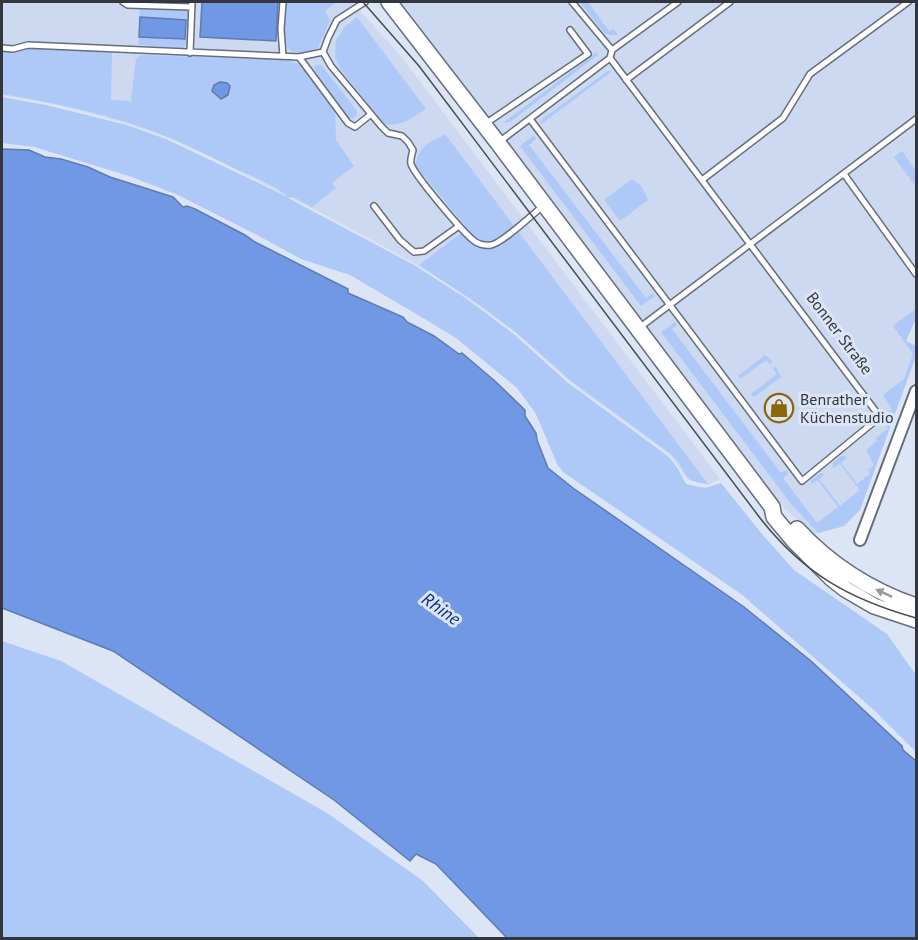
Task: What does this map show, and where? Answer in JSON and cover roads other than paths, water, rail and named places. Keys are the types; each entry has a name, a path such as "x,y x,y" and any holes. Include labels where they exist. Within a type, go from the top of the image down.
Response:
{"main road":[{"path":"389,2 772,507 781,512 874,606 916,620"},
{"path":"849,582 916,606"}],"street":[{"path":"860,540 916,391"}],"lane":[{"path":"123,2 128,5 192,4 190,53"},
{"path":"283,2 281,29 283,56"},
{"path":"365,2 337,20 323,52 331,66 370,115 388,133 402,136 408,142 413,150 410,161 415,173 459,226 479,244 492,245 544,204"},
{"path":"572,2 612,50"},
{"path":"498,143 610,58 612,50 678,2"},
{"path":"626,80 730,2"},
{"path":"702,180 783,118 810,74 908,2"},
{"path":"484,125 588,54 570,30"},
{"path":"2,48 28,45 299,57 323,52"},
{"path":"299,57 348,123 355,127 370,115"},
{"name":"Bonner Straße","path":"530,119 802,481 880,417 610,58"},
{"path":"637,328 916,119"},
{"path":"844,174 916,274"},
{"path":"374,206 400,240 414,252 424,251 459,226"}],"water":[{"path":"202,2 278,2 276,41 200,37"},
{"path":"140,17 186,20 185,39 139,37"},
{"path":"220,82 230,86 228,95 221,99 212,91 214,85"},
{"name":"Rhine","path":"2,149 29,150 45,157 88,167 110,177 173,197 183,207 195,209 348,289 348,293 403,317 407,322 434,336 459,354 462,353 496,382 525,410 525,416 536,433 548,468 573,488 744,607 811,661 916,761 916,938 507,938 436,864 416,854 410,861 334,800 113,651 2,608"}],"tram line":[{"path":"363,2 419,66 777,538 794,555 829,582 870,602 916,618"}],"place":[{"name":"Benrather Küchenstudio","path":"779,408"}]}
